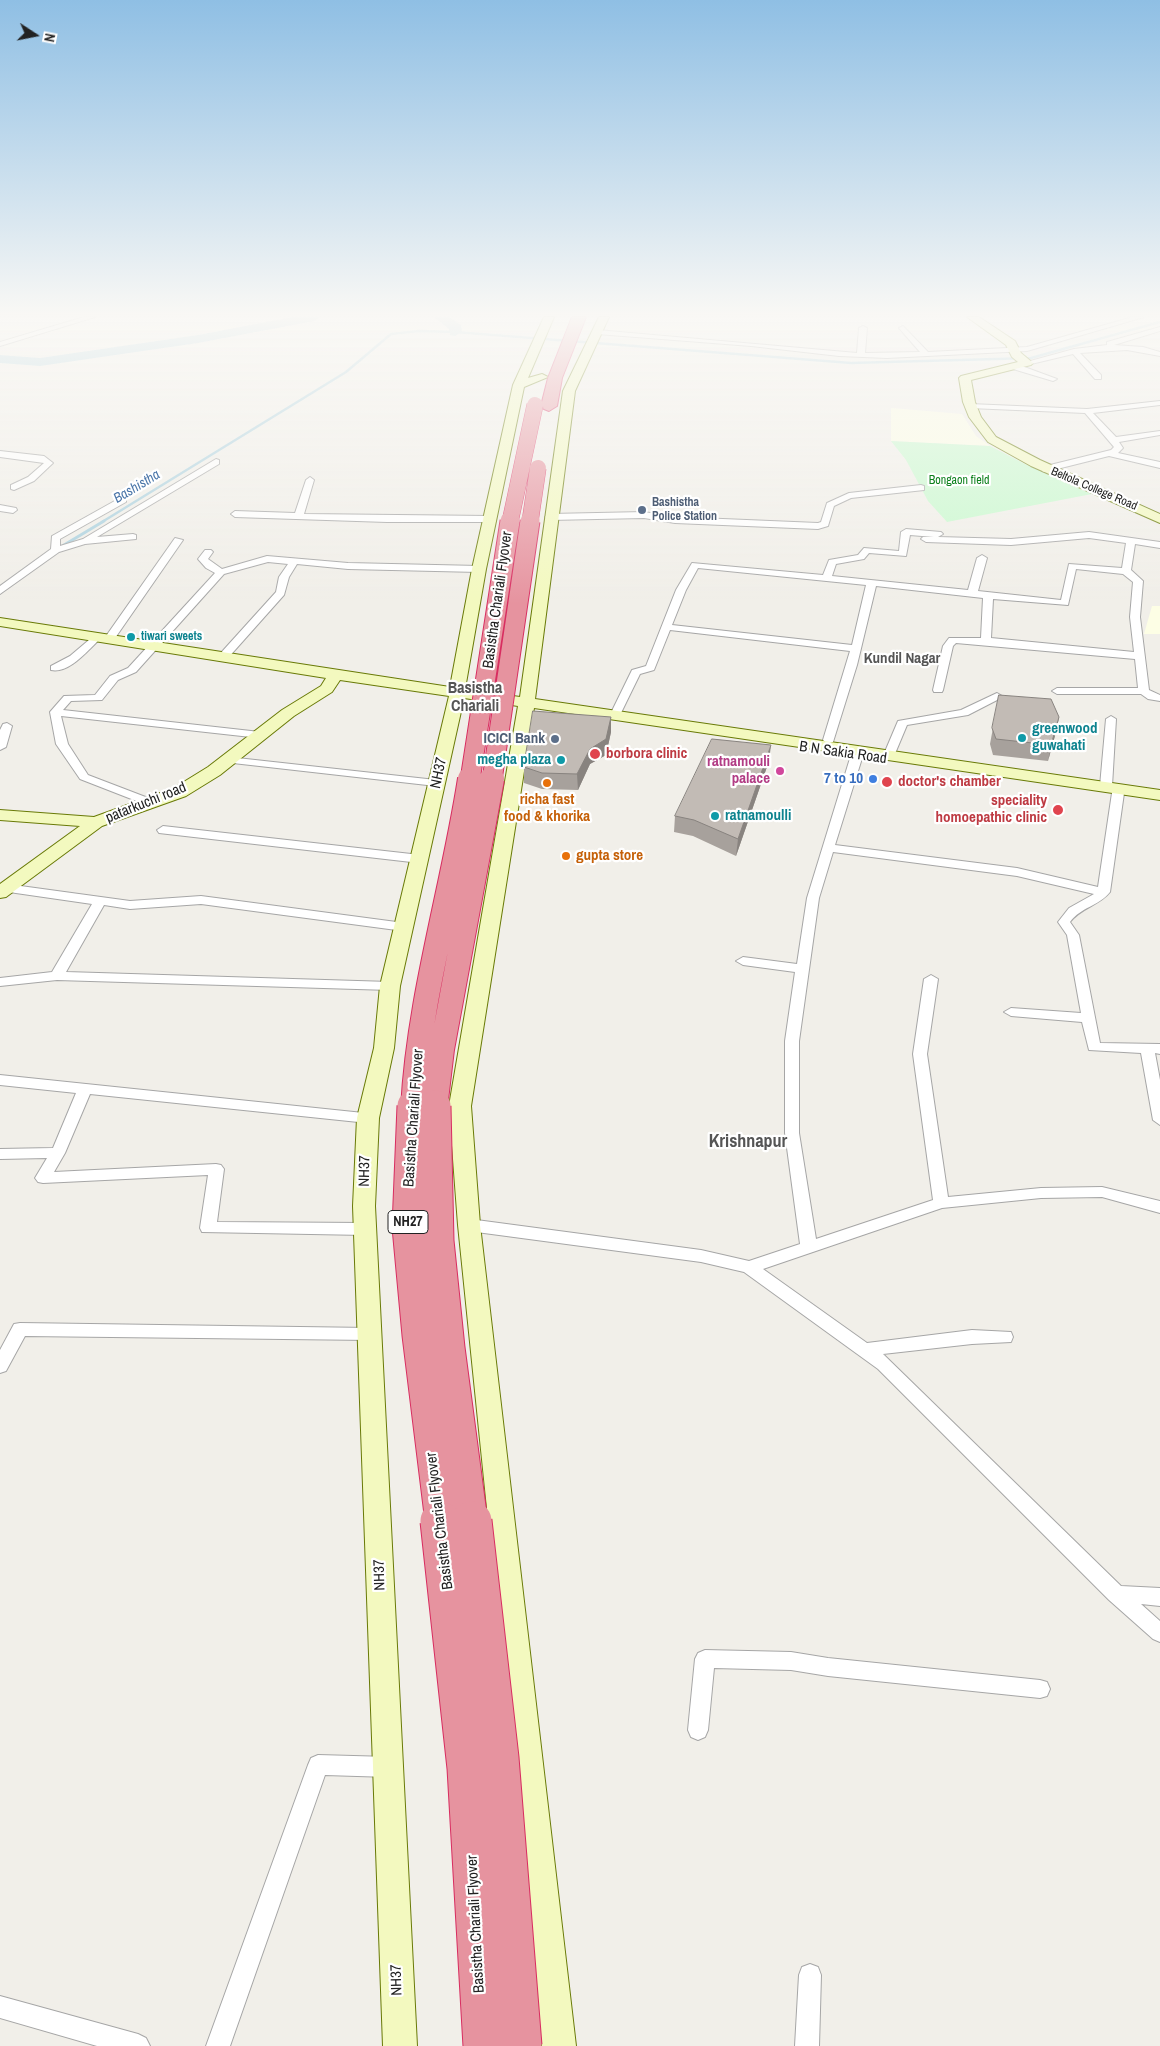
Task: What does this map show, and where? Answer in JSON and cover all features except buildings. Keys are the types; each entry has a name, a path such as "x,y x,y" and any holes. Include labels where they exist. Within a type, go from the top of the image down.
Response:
{"highway":[{"name":"Basistha Chariali Flyover","path":"483,2046 467,1768 448,1584 418,1336 408,1227 410,1168 415,1068 428,986 469,786 510,519 539,412"},
{"name":"Basistha Chariali Flyover","path":"522,2046 499,1758 439,1250 434,1175 434,1119 442,1050 486,820 523,566 542,412"}],"street":[{"name":"NH37","path":"400,2046 364,1206 368,1118 384,1048 390,986 456,694 490,519 536,412"},
{"path":"546,412 550,517 526,704 460,1106 469,1225 559,2046"},
{"name":"Beltola College Road","path":"973,412 976,421 989,438 1045,468 1110,494 1160,519"},
{"path":"1045,468 1109,453 1119,448 1088,412"},
{"path":"1114,440 1160,434"},
{"path":"1109,453 1160,465"},
{"path":"0,454 44,459 49,464 30,480 11,487 28,489"},
{"path":"0,591 56,550 84,541 216,462"},
{"path":"298,517 310,480"},
{"path":"550,517 644,515 675,520 818,526 825,524 830,504 849,496 921,488"},
{"path":"56,550 55,538 123,500"},
{"path":"0,508 13,510"},
{"path":"235,514 298,517 490,519"},
{"path":"827,577 832,562 861,557 867,550 904,554 906,532 962,536"},
{"path":"926,540 1020,541 1089,535 1160,545"},
{"path":"84,541 133,537"},
{"path":"55,668 74,658 99,639 178,540"},
{"path":"1126,571 1131,541"},
{"path":"208,552 203,559 221,572"},
{"path":"972,594 982,558"},
{"path":"55,712 68,698 98,698 114,678 132,670 221,572 238,569 267,559 348,566 479,569"},
{"path":"223,657 281,593 284,577 294,561"},
{"path":"615,715 636,672 650,668 681,590 695,565 827,577 1064,603 1072,566 1126,571 1138,581 1135,616 1144,691"},
{"path":"829,740 856,649 872,582"},
{"path":"986,641 988,596"},
{"path":"0,622 335,677 526,704"},
{"path":"667,627 856,649"},
{"path":"938,690 948,646 952,640 986,641 1140,656"},
{"path":"152,648 223,657 335,677"},
{"name":"patarkuchi road","path":"3,890 96,822 180,792 228,760 288,713 327,689 335,677"},
{"path":"1057,691 1144,691 1152,697 1160,698"},
{"path":"890,754 902,723 964,713 997,696"},
{"name":"B N Sakia Road","path":"526,704 890,754 1112,789 1160,799"},
{"name":"B N Sakia Road","path":"526,704 857,755 1160,795"},
{"path":"55,712 260,735"},
{"path":"55,712 62,744 84,778 152,803"},
{"path":"1111,719 1112,789 1104,892 1095,900 1072,909 1064,922 1073,935 1094,1046 1154,1049 1160,1120"},
{"path":"0,747 7,726"},
{"path":"809,1248 792,1133 792,1041 801,969 813,898 857,755"},
{"path":"228,760 436,783"},
{"path":"2,816 96,822"},
{"path":"163,830 420,859"},
{"path":"829,848 1017,872 1104,892"},
{"path":"3,890 149,905 173,901 201,900 404,927"},
{"path":"56,976 100,901"},
{"path":"744,961 801,969"},
{"path":"0,982 56,976 390,986"},
{"path":"932,979 920,1054 941,1203"},
{"path":"1011,1012 1088,1018"},
{"path":"0,1080 368,1118"},
{"path":"85,1088 58,1153 43,1178 216,1169 208,1228 365,1229"},
{"path":"0,1154 58,1153"},
{"path":"748,1267 941,1203 1041,1193 1102,1192 1160,1207"},
{"path":"469,1225 701,1256 748,1267 884,1364 1116,1594 1160,1633"},
{"path":"0,1366 20,1329 370,1334"},
{"path":"864,1350 972,1337 1005,1337"},
{"path":"1116,1594 1160,1597"},
{"path":"698,1730 705,1659 791,1661 828,1667 1040,1689"},
{"path":"218,2046 318,1765 388,1767"},
{"path":"807,2046 810,1975"},
{"path":"0,2007 138,2046"}],"shaded area":[{"path":"891,412 944,412 962,414 976,436 990,446 891,441"},
{"path":"1152,606 1160,606 1160,634 1144,634"}],"green space":[{"name":"Bongaon field","path":"891,441 990,446 1092,494 947,522 928,501 906,460"}],"waterway":[{"name":"Bashistha","path":"102,522 280,412"},
{"name":"Bashistha","path":"59,548 104,521"}],"place":[{"name":"Bashistha Police Station","path":"642,510"},
{"name":"tiwari sweets","path":"131,637"},
{"name":"greenwood guwahati","path":"1022,738"},
{"name":"ICICI Bank","path":"555,739"},
{"name":"borbora clinic","path":"595,754"},
{"name":"megha plaza","path":"561,760"},
{"name":"ratnamouli palace","path":"780,771"},
{"name":"7 to 10","path":"873,779"},
{"name":"doctor's chamber","path":"887,782"},
{"name":"richa fast food & khorika","path":"547,783"},
{"name":"speciality homoepathic clinic","path":"1058,810"},
{"name":"ratnamoulli","path":"715,816"},
{"name":"gupta store","path":"566,856"}],"district":[{"name":"Kundil Nagar","path":"902,659"},
{"name":"Basistha Chariali","path":"475,698"},
{"name":"Krishnapur","path":"748,1142"}]}
